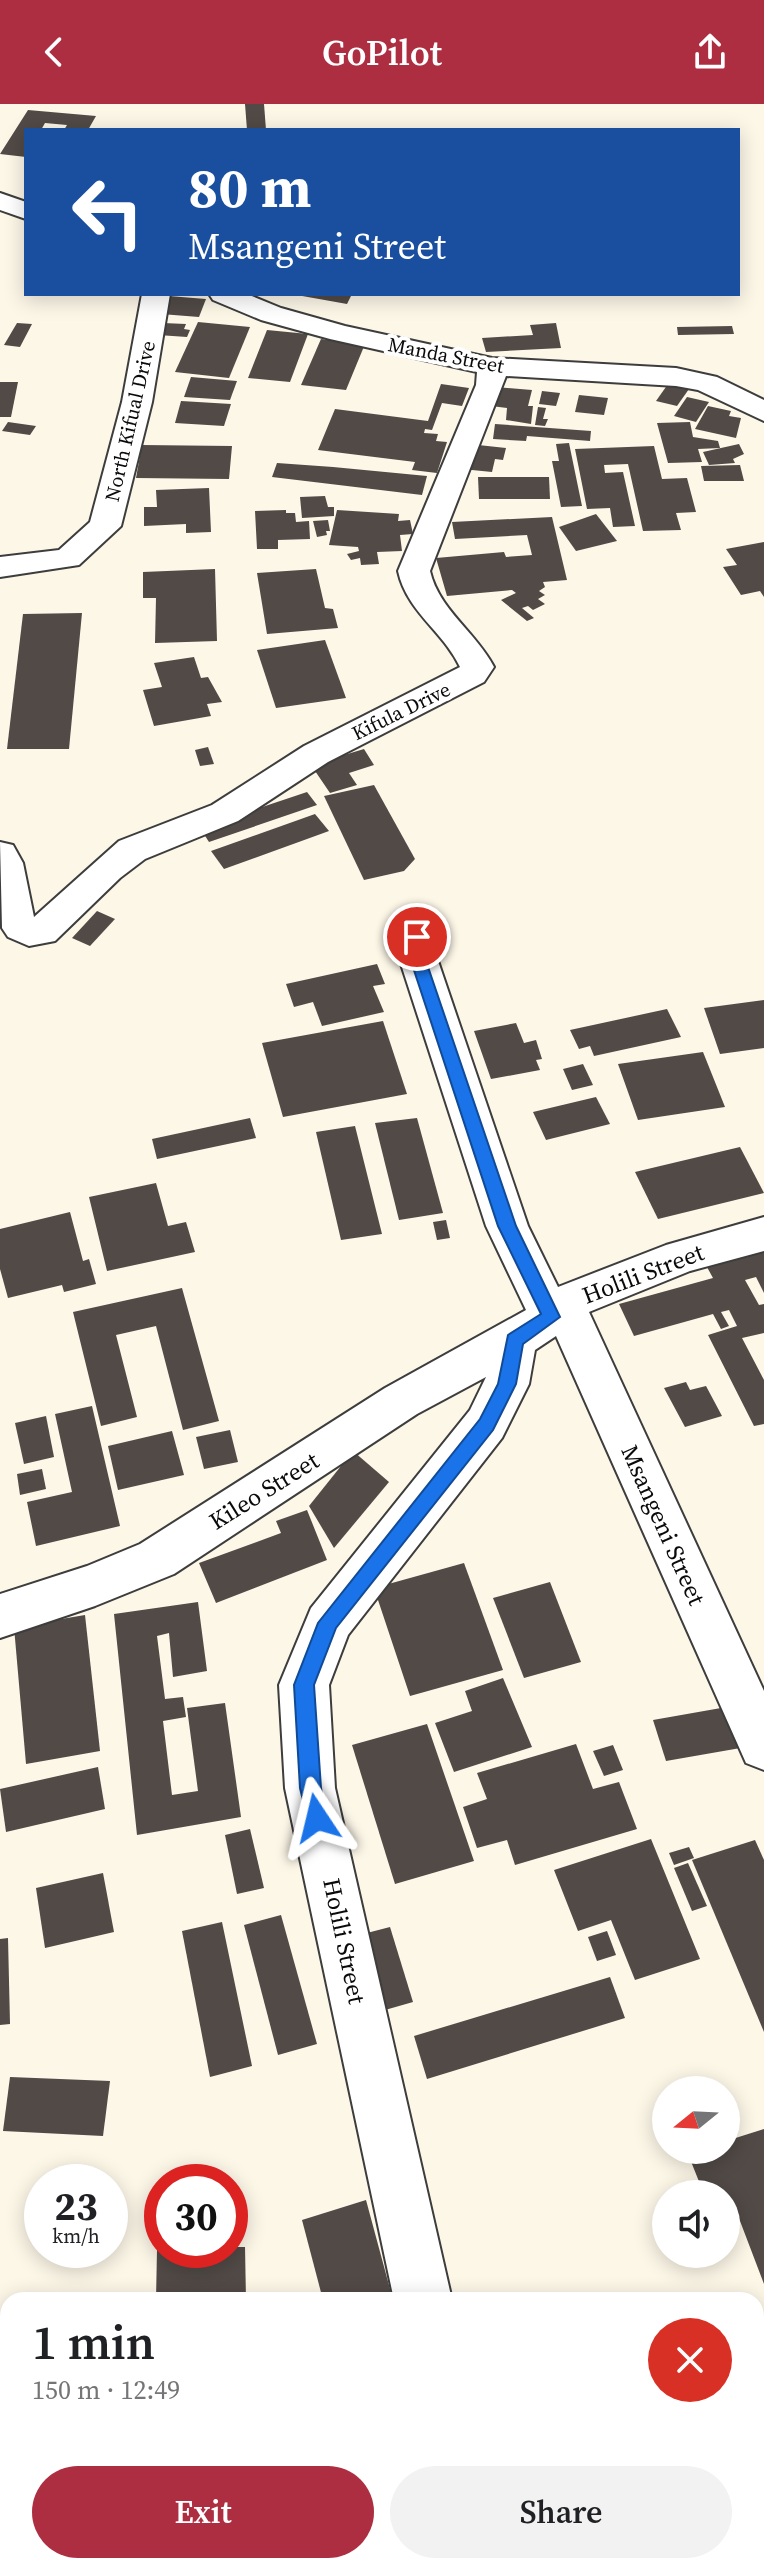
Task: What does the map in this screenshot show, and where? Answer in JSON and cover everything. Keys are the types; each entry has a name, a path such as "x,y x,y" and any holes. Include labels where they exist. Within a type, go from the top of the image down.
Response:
{"street":[{"path":"0,201 24,210"},
{"name":"North Kifual Drive","path":"0,567 68,558 105,526 135,416 156,296"},
{"name":"Manda Street","path":"228,296 271,314 340,333 492,367 676,377 707,383 764,412"},
{"name":"Kifula Drive","path":"0,854 5,863 17,923 23,933 31,936 42,932 107,869 132,850 225,813 265,790 316,754 472,675 477,667 466,645 425,605 414,571 491,385 492,367"},
{"name":"Msangeni Street","path":"417,937 419,961 507,1226 543,1321 764,1746"},
{"name":"Holili Street","path":"421,2292 310,1788 304,1685 328,1623 486,1424 543,1321 681,1257 764,1234"},
{"name":"Kileo Street","path":"0,1616 95,1585 157,1559 401,1401 543,1321"}],"building":[{"path":"245,104 264,104 266,128 247,128"},
{"path":"28,110 96,116 89,128 65,128 67,125 45,123 42,128 24,128 24,157 0,154"},
{"path":"169,296 206,299 199,317 161,314"},
{"path":"302,296 351,296 347,304"},
{"path":"198,322 250,327 229,378 175,372"},
{"path":"17,323 32,324 20,347 4,345"},
{"path":"163,323 186,324 184,329 190,330 187,337 158,335"},
{"path":"556,323 561,348 486,352 482,338 533,335 530,325"},
{"path":"732,326 734,334 678,335 677,327"},
{"path":"267,330 308,334 290,382 248,378"},
{"path":"321,339 365,344 346,390 301,385"},
{"path":"191,377 237,381 230,400 184,397"},
{"path":"0,382 18,382 11,417 0,417"},
{"path":"441,384 469,388 462,406 442,403 432,430 425,429 424,433 438,434 436,441 447,442 437,473 412,470 415,462 318,450 335,409 428,421"},
{"path":"668,384 689,389 677,406 656,401"},
{"path":"496,387 532,390 528,406 533,406 531,424 506,420 507,408 491,406"},
{"path":"542,391 560,393 556,406 539,404"},
{"path":"579,395 608,398 604,415 575,412"},
{"path":"687,397 709,402 696,422 674,416"},
{"path":"181,401 231,404 224,426 175,423"},
{"path":"708,406 731,411 729,416 741,418 736,438 695,429"},
{"path":"538,407 546,408 543,419 548,419 545,426 535,425"},
{"path":"8,422 36,426 30,435 2,431"},
{"path":"690,422 693,437 718,441 720,448 698,449 702,462 668,463 657,423"},
{"path":"495,424 591,431 590,441 527,436 526,441 493,439"},
{"path":"569,443 582,506 561,507 552,461 559,461 556,444"},
{"path":"469,444 506,448 503,460 495,459 492,472 462,469"},
{"path":"739,444 744,454 733,459 735,463 709,465 703,452"},
{"path":"142,445 232,446 229,479 136,478"},
{"path":"654,446 662,479 687,478 696,512 676,513 681,530 643,531 628,464 604,465 605,473 623,472 635,526 613,527 610,508 587,509 575,449"},
{"path":"277,463 427,476 422,495 272,477"},
{"path":"740,465 744,481 704,481 701,466"},
{"path":"478,477 549,477 550,499 479,499"},
{"path":"209,488 211,532 186,533 186,524 144,526 144,507 157,507 156,490"},
{"path":"325,496 328,507 334,507 334,516 302,518 300,497"},
{"path":"286,510 286,513 295,513 296,522 309,521 310,539 278,540 278,549 257,549 255,511"},
{"path":"337,510 399,514 398,521 410,520 413,534 400,535 402,551 377,552 379,564 361,565 360,558 351,560 347,554 359,551 358,547 329,545"},
{"path":"596,514 617,541 576,551 559,527"},
{"path":"552,517 567,580 543,582 545,587 539,591 545,595 538,599 545,604 533,610 528,606 522,608 534,618 527,621 501,600 516,593 512,590 447,596 436,558 504,552 506,557 532,555 527,535 455,539 452,522"},
{"path":"328,520 330,531 317,537 313,521"},
{"path":"764,542 764,597 760,591 741,595 723,567 737,565 726,549"},
{"path":"215,569 217,641 155,643 156,598 143,598 143,572"},
{"path":"316,569 325,608 333,609 338,628 267,634 257,573"},
{"path":"82,613 69,749 7,749 23,614"},
{"path":"325,640 346,698 276,708 257,650"},
{"path":"194,657 201,678 208,677 222,702 207,704 211,716 154,726 143,690 162,687 154,663"},
{"path":"208,747 214,764 200,766 195,750"},
{"path":"364,749 374,765 349,773 357,785 330,793 311,765"},
{"path":"374,785 415,859 404,871 364,880 324,796"},
{"path":"307,792 317,805 209,842 200,828"},
{"path":"315,814 329,831 224,869 211,851"},
{"path":"97,911 115,919 90,946 72,938"},
{"path":"377,964 385,984 373,986 384,1012 322,1026 313,1002 294,1007 286,984"},
{"path":"764,1000 764,1048 720,1054 704,1008"},
{"path":"667,1009 681,1037 594,1056 590,1046 579,1049 570,1030"},
{"path":"383,1021 407,1094 283,1117 262,1043"},
{"path":"516,1023 524,1043 536,1040 542,1059 536,1060 540,1070 491,1079 474,1031"},
{"path":"703,1052 725,1107 638,1120 618,1064"},
{"path":"583,1064 593,1085 572,1090 563,1069"},
{"path":"596,1097 610,1124 546,1140 533,1112"},
{"path":"250,1118 256,1138 157,1159 152,1139"},
{"path":"417,1118 443,1213 399,1220 375,1123"},
{"path":"355,1126 382,1234 341,1240 316,1132"},
{"path":"740,1147 764,1193 658,1219 635,1172"},
{"path":"156,1183 168,1226 186,1222 195,1252 107,1271 89,1197"},
{"path":"70,1212 83,1261 89,1259 96,1284 64,1292 62,1285 8,1298 0,1269 0,1229"},
{"path":"446,1220 450,1238 437,1240 433,1222"},
{"path":"764,1242 764,1293 756,1277 745,1280 759,1305 764,1304 764,1333 742,1338 764,1380 764,1424 754,1426 708,1335 737,1326 729,1310 721,1312 729,1326 721,1329 713,1314 634,1336 619,1304 713,1278 702,1258"},
{"path":"182,1288 219,1421 183,1430 156,1326 116,1335 137,1417 101,1426 73,1312"},
{"path":"686,1382 690,1390 706,1386 722,1416 685,1427 664,1388"},
{"path":"92,1406 120,1526 36,1546 27,1502 72,1492 55,1414"},
{"path":"46,1416 54,1457 24,1464 15,1423"},
{"path":"230,1430 238,1462 204,1469 196,1437"},
{"path":"172,1431 184,1475 118,1490 108,1446"},
{"path":"353,1451 389,1482 334,1548 309,1506"},
{"path":"42,1469 46,1489 20,1495 17,1474"},
{"path":"307,1510 327,1560 216,1603 199,1563 281,1533 276,1521"},
{"path":"464,1563 503,1670 410,1696 374,1588"},
{"path":"550,1582 581,1662 524,1678 493,1598"},
{"path":"198,1602 207,1671 173,1677 169,1633 157,1636 165,1699 183,1697 186,1717 163,1721 172,1795 198,1791 187,1708 225,1703 241,1817 137,1835 114,1614"},
{"path":"85,1615 100,1751 26,1764 14,1627"},
{"path":"503,1678 532,1747 454,1772 435,1723 472,1711 465,1691"},
{"path":"738,1705 752,1746 666,1761 653,1720"},
{"path":"427,1724 474,1861 395,1884 352,1745"},
{"path":"576,1744 593,1789 619,1782 637,1829 515,1865 507,1840 477,1848 463,1807 487,1799 477,1773"},
{"path":"613,1745 623,1770 604,1776 593,1751"},
{"path":"98,1767 105,1809 6,1832 0,1789"},
{"path":"250,1829 264,1888 237,1894 225,1835"},
{"path":"651,1839 700,1959 635,1980 611,1920 578,1931 554,1870"},
{"path":"755,1840 764,1860 764,2032 692,1860"},
{"path":"689,1847 694,1858 674,1865 669,1853"},
{"path":"688,1863 707,1906 692,1911 674,1868"},
{"path":"103,1873 114,1932 45,1948 36,1888"},
{"path":"281,1915 317,2044 278,2055 244,1925"},
{"path":"222,1922 252,2066 210,2077 182,1931"},
{"path":"390,1927 413,2002 385,2010 363,1934"},
{"path":"607,1931 616,1955 597,1961 588,1937"},
{"path":"8,1938 10,2024 0,2025 0,1939"},
{"path":"610,1977 625,2018 427,2079 414,2036"},
{"path":"10,2077 110,2081 103,2136 3,2131"},
{"path":"764,2129 764,2284 740,2221 740,2180 698,2180 692,2164 740,2164 740,2137"},
{"path":"366,2200 391,2292 321,2292 302,2220"},
{"path":"157,2268 245,2268 246,2292 156,2292"}],"route":[{"path":"317,1818 310,1788 304,1685 328,1623 486,1424 507,1384 514,1340 551,1317 507,1226 419,961 417,937"}]}
